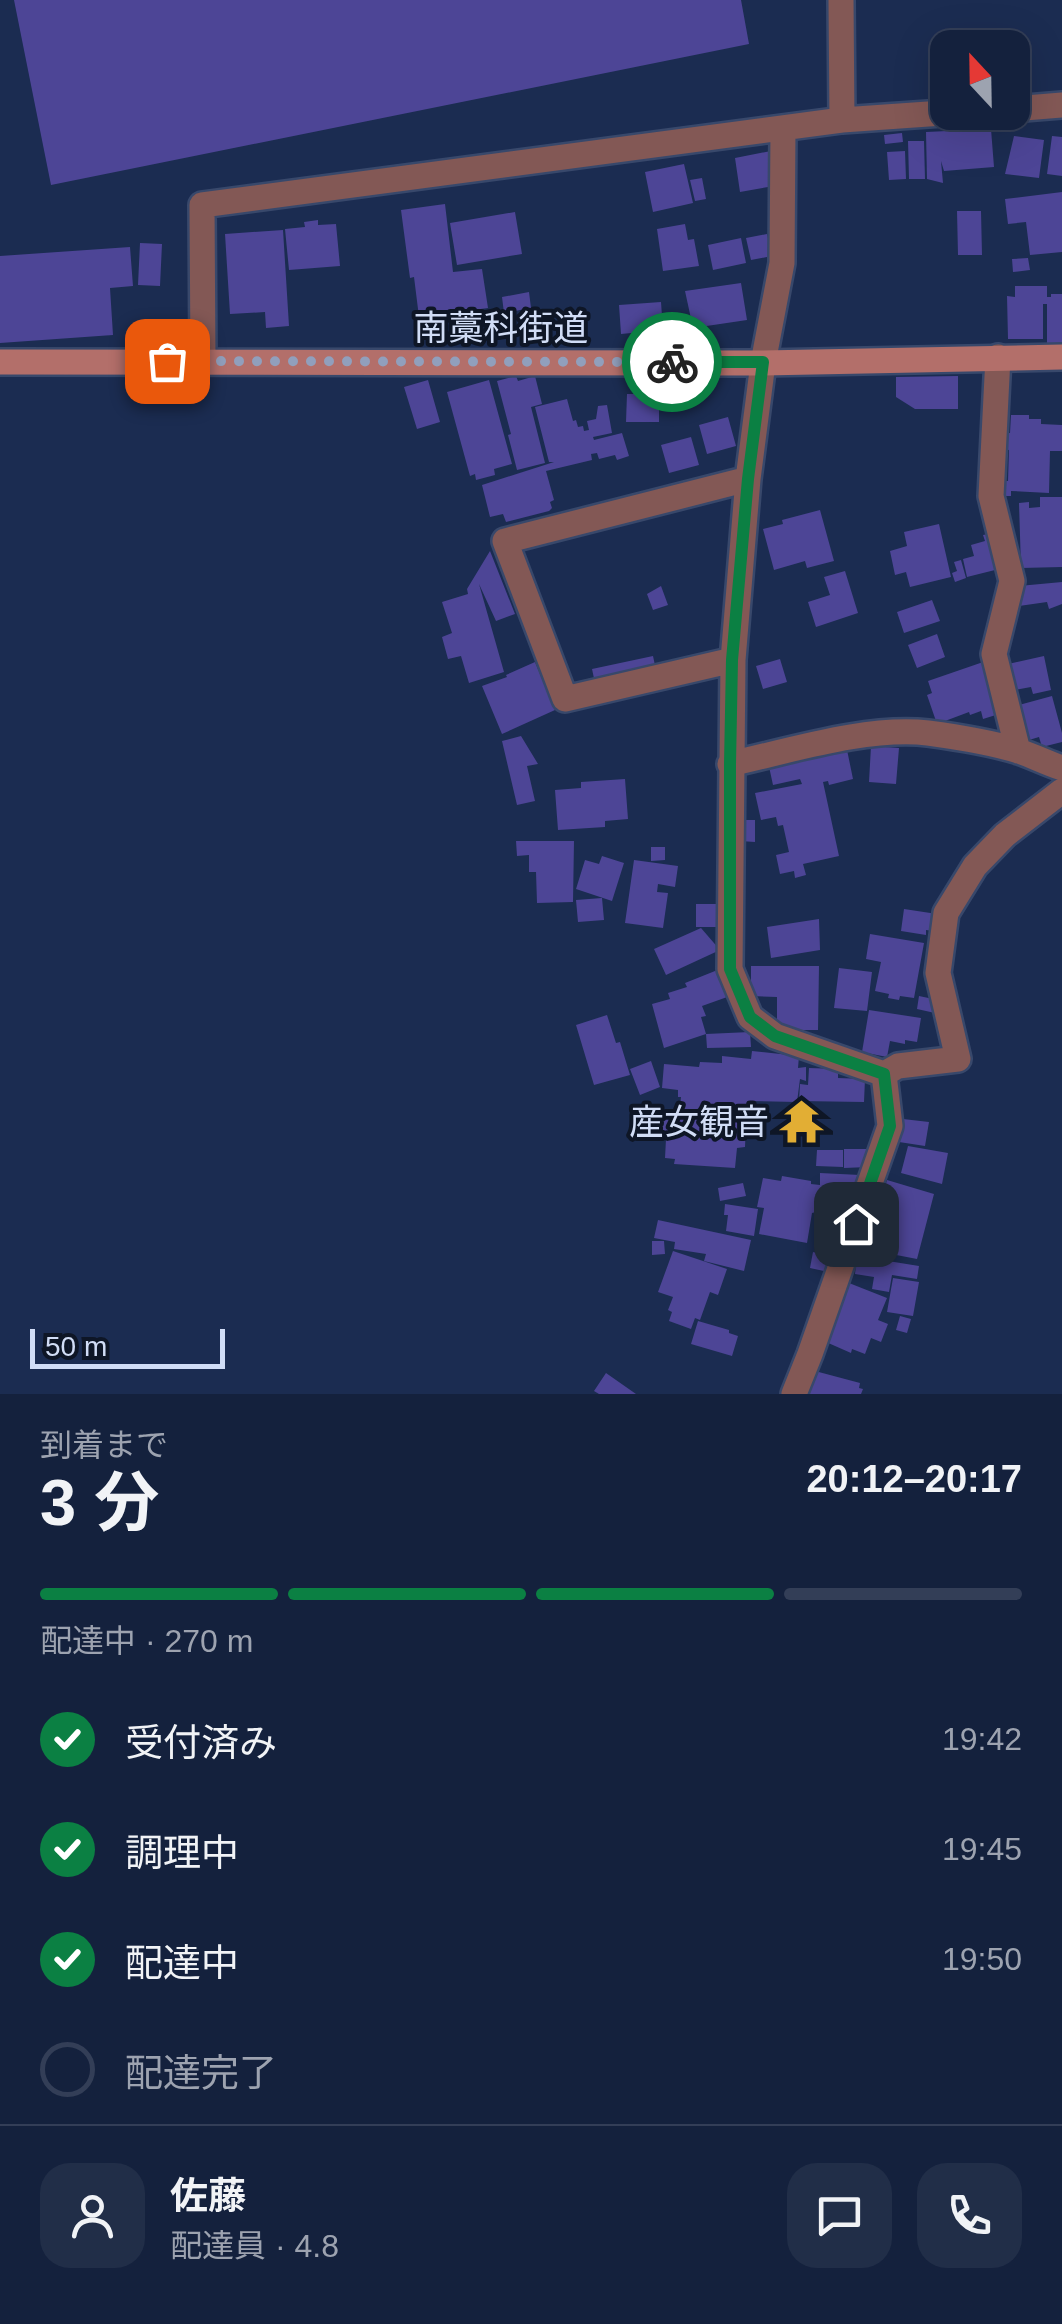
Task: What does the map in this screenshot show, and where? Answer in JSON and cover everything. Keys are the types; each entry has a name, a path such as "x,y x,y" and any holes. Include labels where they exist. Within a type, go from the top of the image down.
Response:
{"main road":[{"name":"南藁科街道","path":"0,362 763,362 1062,357"}],"street":[{"path":"841,0 842,120"},
{"path":"1030,108 1062,105"},
{"path":"204,361 202,205 842,120 930,114"},
{"path":"782,128 782,263 763,362 748,479 732,660 730,969 750,1017 775,1036 884,1074 898,1066 958,1059 938,973 946,913 975,866 1005,835 1062,792"},
{"path":"998,358 991,496 1012,580 994,654 1018,751"},
{"path":"732,660 565,699 504,541 748,479"},
{"path":"730,764 892,732 925,733 1018,751 1062,768"},
{"path":"794,1394 890,1126 884,1074"}],"building":[{"path":"14,0 741,0 749,44 51,185"},
{"path":"991,130 994,167 944,171 941,161 943,183 927,179 926,132"},
{"path":"902,133 903,142 885,144 884,135"},
{"path":"1014,136 1044,140 1039,178 1005,174"},
{"path":"1052,136 1062,137 1062,176 1047,174"},
{"path":"908,141 924,141 925,179 909,179"},
{"path":"771,151 774,186 740,192 735,158"},
{"path":"905,151 906,179 889,180 887,152"},
{"path":"684,164 693,203 653,212 645,172"},
{"path":"702,178 706,199 695,201 690,180"},
{"path":"1062,192 1062,252 1030,255 1026,222 1008,224 1005,199"},
{"path":"445,204 453,272 482,269 488,308 436,315 437,323 420,325 401,210"},
{"path":"957,211 981,211 982,255 958,255"},
{"path":"515,212 522,254 457,265 450,223"},
{"path":"318,220 318,225 336,224 340,266 289,270 285,229 305,227 304,222"},
{"path":"685,224 688,240 694,239 699,266 663,271 657,229"},
{"path":"283,230 289,326 266,328 265,312 230,314 225,234"},
{"path":"767,234 772,256 751,260 746,238"},
{"path":"741,238 746,263 713,270 708,245"},
{"path":"140,243 162,244 160,286 138,285"},
{"path":"130,247 133,286 110,288 113,335 0,343 0,256"},
{"path":"1028,258 1030,270 1013,272 1012,259"},
{"path":"741,283 747,320 693,328 685,291"},
{"path":"1015,286 1047,286 1047,297 1062,294 1062,343 1047,343 1047,304 1043,304 1043,339 1008,339 1007,296 1015,297"},
{"path":"529,292 531,308 504,313 502,297"},
{"path":"661,302 663,330 621,334 619,305"},
{"path":"516,376 518,381 535,376 542,404 531,407 545,463 517,470 497,381"},
{"path":"958,376 958,409 915,409 896,397 896,377"},
{"path":"428,380 440,422 417,429 404,387"},
{"path":"489,380 512,464 494,469 495,475 476,480 475,474 470,476 447,392"},
{"path":"627,394 659,394 659,422 626,422"},
{"path":"567,399 573,421 578,427 583,426 584,431 589,430 587,421 596,419 598,406 607,405 612,433 593,437 594,440 622,433 629,456 617,460 615,455 599,459 597,453 591,454 592,460 546,471 554,500 549,511 506,522 503,514 490,517 482,485 554,462 549,462 535,407"},
{"path":"1011,415 1029,415 1029,419 1041,419 1041,424 1062,425 1062,451 1050,451 1049,493 1011,491 1011,496 1001,496 1001,481 1008,481 1009,450 1002,449 1003,433 1010,433"},
{"path":"728,417 736,446 707,454 699,425"},
{"path":"691,437 699,465 669,473 661,445"},
{"path":"1040,497 1062,497 1062,567 1021,568 1019,503 1029,502 1029,508 1040,507"},
{"path":"820,510 834,561 807,568 805,561 774,570 763,529"},
{"path":"939,524 951,577 910,587 906,572 895,575 890,551 907,546 904,532"},
{"path":"993,533 1003,568 967,577 963,559 974,556 971,545 985,541 983,535"},
{"path":"490,551 515,614 496,621 479,584 504,672 469,683 461,656 448,659 442,637 452,633 442,602 468,594 467,589"},
{"path":"961,560 966,578 955,582 954,562"},
{"path":"845,571 858,613 816,627 808,602 830,595 824,577"},
{"path":"1062,582 1062,604 1049,609 1047,602 1019,606 1019,586"},
{"path":"661,586 668,605 653,610 647,594"},
{"path":"932,600 940,621 904,633 897,612"},
{"path":"937,634 945,657 917,668 908,645"},
{"path":"653,656 656,670 595,683 592,669"},
{"path":"1044,656 1051,690 1033,694 1031,687 1010,691 1004,665"},
{"path":"780,659 787,682 763,689 756,666"},
{"path":"989,660 999,714 983,719 981,711 970,715 969,712 937,724 927,695 932,693 928,681"},
{"path":"535,662 555,710 502,734 482,686"},
{"path":"1052,696 1062,742 1042,747 1039,737 1029,740 1019,705"},
{"path":"521,736 538,764 527,766 535,801 517,805 502,741"},
{"path":"846,745 853,779 829,785 828,781 823,782 839,856 803,864 806,875 795,878 794,871 780,874 776,855 789,852 783,825 778,826 776,817 761,820 755,793 802,784 800,779 773,785 768,762"},
{"path":"871,746 899,748 896,784 869,782"},
{"path":"625,779 628,819 605,821 605,827 558,830 555,790 581,788 581,782"},
{"path":"740,820 755,820 755,842 740,841"},
{"path":"516,841 574,841 573,902 537,903 536,872 529,872 529,855 517,856"},
{"path":"651,847 665,847 665,860 651,861"},
{"path":"602,856 624,863 612,901 576,889 585,860 599,864"},
{"path":"634,860 678,866 675,887 658,884 657,892 668,893 663,928 625,923"},
{"path":"602,898 604,920 578,922 576,900"},
{"path":"696,904 721,904 721,927 696,927"},
{"path":"904,909 937,914 934,931 926,930 926,935 901,931"},
{"path":"819,919 820,950 771,958 767,927"},
{"path":"701,928 720,950 666,975 654,949"},
{"path":"870,934 924,943 914,998 900,996 899,1000 875,991 881,962 866,959"},
{"path":"751,966 819,966 818,1030 777,1030 777,997 751,996"},
{"path":"839,968 872,972 867,1011 834,1008"},
{"path":"720,969 730,996 702,1006 706,1034 664,1048 652,1004 670,999 668,993"},
{"path":"919,996 938,1000 935,1013 917,1009"},
{"path":"869,1010 921,1018 917,1042 890,1041 887,1057 862,1052"},
{"path":"607,1015 630,1075 594,1085 576,1025"},
{"path":"750,1032 751,1047 707,1048 706,1034"},
{"path":"752,1051 799,1056 798,1068 806,1067 806,1081 800,1079 797,1102 747,1101 745,1147 737,1148 735,1168 674,1164 675,1159 665,1158 666,1139 651,1136 653,1115 679,1116 681,1097 678,1090 662,1088 664,1064 699,1067 700,1062 722,1063 722,1056 751,1059"},
{"path":"651,1061 660,1087 640,1095 630,1069"},
{"path":"809,1068 838,1069 838,1078 865,1079 864,1102 799,1101 800,1084 808,1085"},
{"path":"903,1119 929,1122 925,1146 899,1142"},
{"path":"908,1146 948,1153 942,1184 901,1173"},
{"path":"844,1149 868,1149 868,1167 844,1168"},
{"path":"817,1150 843,1150 843,1167 816,1166"},
{"path":"820,1173 860,1175 859,1197 819,1195 807,1243 759,1234 764,1208 757,1207 763,1178 781,1181 782,1176 820,1185"},
{"path":"887,1180 934,1194 917,1259 858,1252 869,1224 892,1230 891,1242 896,1222 876,1216"},
{"path":"743,1183 746,1196 720,1201 718,1188"},
{"path":"725,1204 758,1209 754,1236 726,1231"},
{"path":"658,1220 751,1240 744,1271 704,1261 706,1254 674,1249 675,1242 654,1238"},
{"path":"652,1241 664,1241 665,1254 652,1255"},
{"path":"673,1251 727,1269 718,1295 710,1292 700,1320 695,1318 691,1329 669,1321 673,1297 658,1292"},
{"path":"813,1252 836,1257 833,1273 810,1268"},
{"path":"857,1256 919,1266 917,1279 892,1275 889,1292 872,1289 874,1277 855,1274"},
{"path":"893,1278 919,1282 913,1316 887,1312"},
{"path":"849,1283 887,1298 878,1320 888,1324 881,1342 871,1338 865,1354 852,1349 851,1353 826,1342"},
{"path":"900,1316 911,1319 907,1333 896,1330"},
{"path":"698,1321 738,1336 732,1356 691,1344"},
{"path":"815,1371 860,1383 861,1394 809,1394"},
{"path":"606,1373 636,1394 594,1391"}],"way so far":[{"path":"167,361 672,362"}],"place":[{"name":"産女観音","path":"802,1121"}],"route":[{"path":"672,362 763,362 732,660 730,969 750,1017 775,1036 884,1074 890,1126 856,1224"}]}
